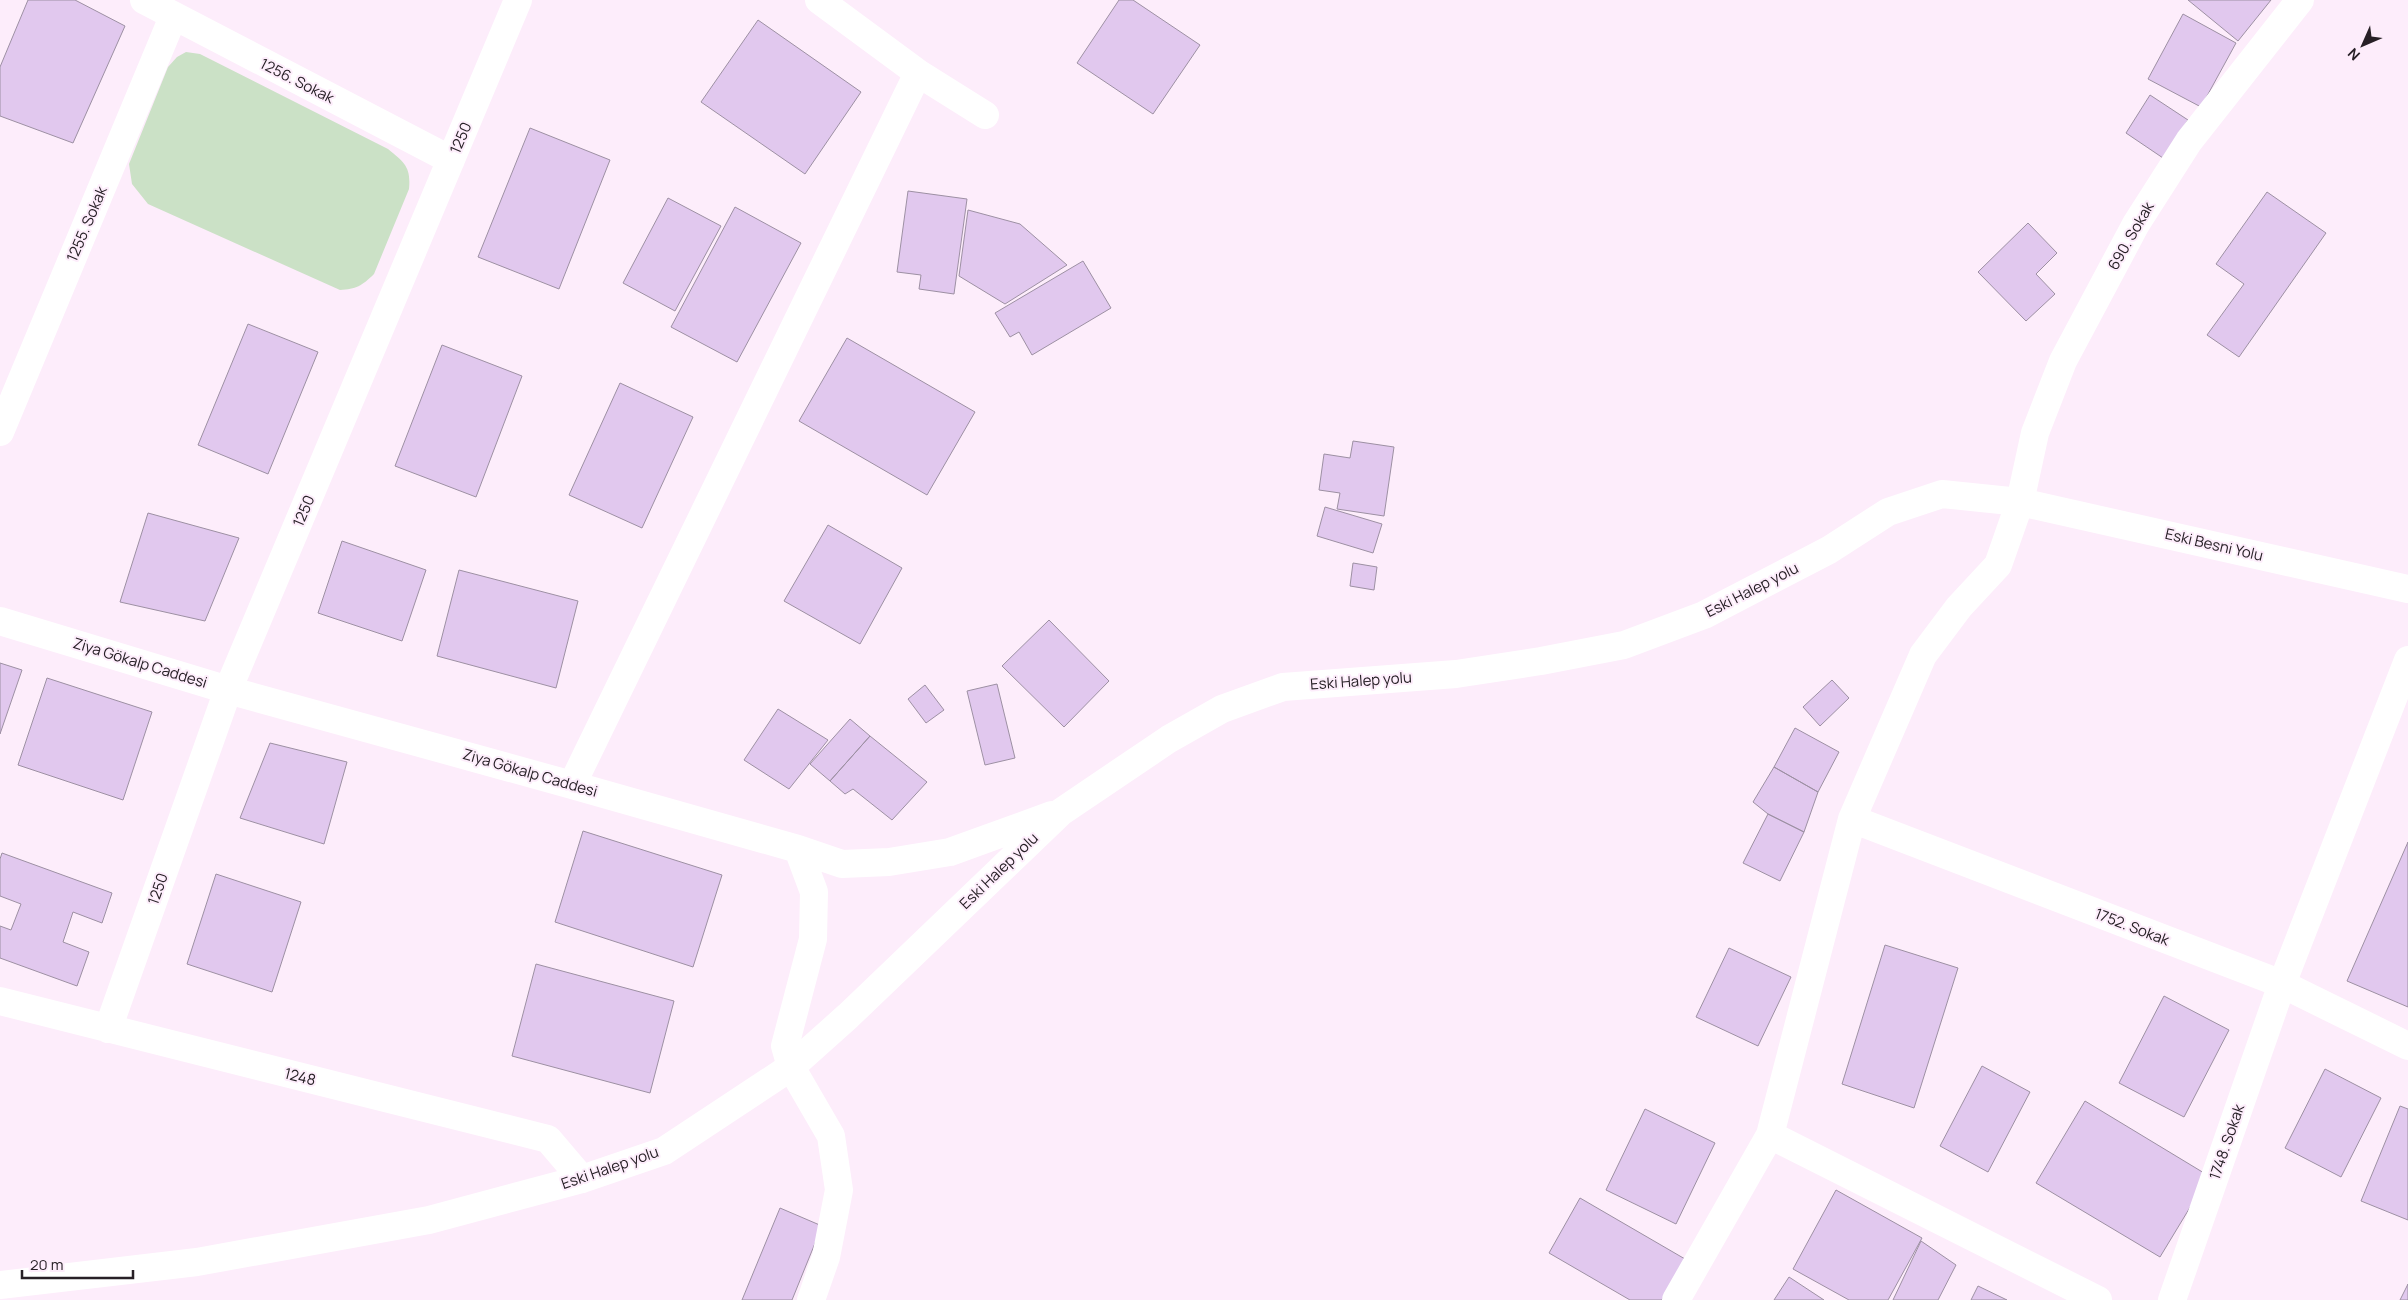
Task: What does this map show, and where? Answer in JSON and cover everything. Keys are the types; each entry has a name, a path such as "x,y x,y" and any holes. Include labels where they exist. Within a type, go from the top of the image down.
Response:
{"street":[{"name":"1256. Sokak","path":"144,0 451,160"},
{"name":"1250","path":"108,1029 228,690 518,0"},
{"path":"819,0 918,73 985,115"},
{"name":"690. Sokak","path":"1676,1300 1770,1135 1852,819 1923,655 1959,607 1998,565 2020,502 2035,433 2062,361 2136,224 2189,141 2300,0"},
{"name":"1255. Sokak","path":"0,432 174,17"},
{"path":"572,785 918,73"},
{"name":"Eski Halep yolu","path":"0,1285 196,1262 420,1222 582,1179 664,1151 791,1067 855,1009 1061,812 1169,739 1215,713 1283,687 1456,674 1541,661 1624,645 1704,615 1829,550 1888,512 1942,494 2020,502"},
{"name":"Eski Besni Yolu","path":"2020,502 2408,589"},
{"name":"Ziya Gökalp Caddesi","path":"0,621 228,690 798,849 842,864 889,862 950,852 1061,812"},
{"name":"1748. Sokak","path":"2172,1300 2282,984 2408,660"},
{"name":"1752. Sokak","path":"1852,819 2282,984 2408,1046"},
{"path":"798,849 814,892 813,939 785,1046 791,1067 831,1136 839,1190 826,1257 811,1300"},
{"name":"1248","path":"0,1001 548,1139 582,1179"},
{"path":"1770,1135 2098,1300"}],"green space":[{"path":"186,52 200,54 388,149 403,162 408,170 409,189 374,274 366,281 355,288 340,290 148,204 132,184 129,164 168,67 177,57"}],"building":[{"path":"28,0 75,0 125,26 73,143 0,116 0,67"},
{"path":"1119,0 1133,0 1200,45 1153,114 1077,63"},
{"path":"2188,0 2271,0 2238,41"},
{"path":"2183,14 2236,43 2201,107 2148,79"},
{"path":"758,20 861,92 805,174 701,102"},
{"path":"2150,95 2188,120 2163,158 2126,133"},
{"path":"530,128 610,160 559,289 478,257"},
{"path":"908,191 967,199 954,294 919,289 921,275 897,272"},
{"path":"2267,192 2326,233 2239,357 2207,335 2244,284 2216,264"},
{"path":"668,198 721,226 675,311 623,283"},
{"path":"735,207 801,243 737,362 671,327"},
{"path":"968,210 1020,224 1067,265 1005,304 959,276"},
{"path":"2028,223 2057,253 2036,274 2055,294 2026,321 1978,272"},
{"path":"1083,261 1111,308 1032,355 1019,332 1010,337 995,313"},
{"path":"248,324 318,352 268,474 198,445"},
{"path":"847,338 975,412 927,495 799,421"},
{"path":"442,345 522,376 476,497 395,466"},
{"path":"620,383 693,417 642,528 569,495"},
{"path":"1353,441 1394,447 1384,516 1337,509 1340,493 1319,490 1324,454 1350,458"},
{"path":"1325,507 1382,524 1373,553 1317,536"},
{"path":"148,513 239,538 205,621 120,602"},
{"path":"828,525 902,568 860,644 784,601"},
{"path":"342,541 426,570 402,641 318,613"},
{"path":"1353,563 1377,567 1374,590 1350,586"},
{"path":"459,570 578,601 556,688 437,656"},
{"path":"1049,620 1109,681 1064,727 1002,666"},
{"path":"0,663 22,670 0,734"},
{"path":"47,678 152,712 123,800 18,765"},
{"path":"1832,680 1849,698 1820,726 1803,707"},
{"path":"997,684 1015,758 985,765 967,691"},
{"path":"925,685 944,710 926,723 908,699"},
{"path":"778,709 828,740 789,789 744,760"},
{"path":"850,719 870,736 830,781 810,764"},
{"path":"1795,728 1839,752 1818,792 1774,767"},
{"path":"870,736 927,782 892,820 853,789 845,794 830,781"},
{"path":"270,743 347,762 324,844 240,818"},
{"path":"1774,767 1818,792 1804,832 1768,814 1753,802"},
{"path":"1768,814 1804,832 1780,881 1743,863"},
{"path":"583,831 722,875 693,967 555,922"},
{"path":"2408,842 2408,1007 2347,981"},
{"path":"2,853 112,893 102,923 73,912 63,942 89,952 77,986 0,958 0,926 11,930 21,904 0,896 0,859"},
{"path":"216,874 301,902 272,992 187,964"},
{"path":"1885,945 1958,968 1914,1108 1842,1084"},
{"path":"1729,948 1791,977 1758,1046 1696,1017"},
{"path":"536,964 674,1001 650,1093 512,1056"},
{"path":"2164,996 2229,1030 2184,1117 2119,1083"},
{"path":"1982,1066 2030,1092 1988,1172 1940,1146"},
{"path":"2325,1069 2381,1098 2341,1177 2285,1148"},
{"path":"2085,1101 2209,1176 2160,1257 2036,1183"},
{"path":"2400,1106 2408,1109 2408,1220 2361,1201"},
{"path":"1645,1109 1715,1143 1676,1224 1606,1190"},
{"path":"1836,1190 1922,1238 1888,1300 1849,1300 1793,1269"},
{"path":"1580,1198 1685,1259 1662,1300 1630,1300 1549,1253"},
{"path":"780,1208 822,1226 792,1300 742,1300"},
{"path":"1921,1241 1956,1265 1938,1300 1893,1300"},
{"path":"1789,1277 1824,1300 1774,1300"},
{"path":"2408,1284 2408,1300 2400,1300"},
{"path":"1978,1286 2007,1300 1971,1300"}]}
